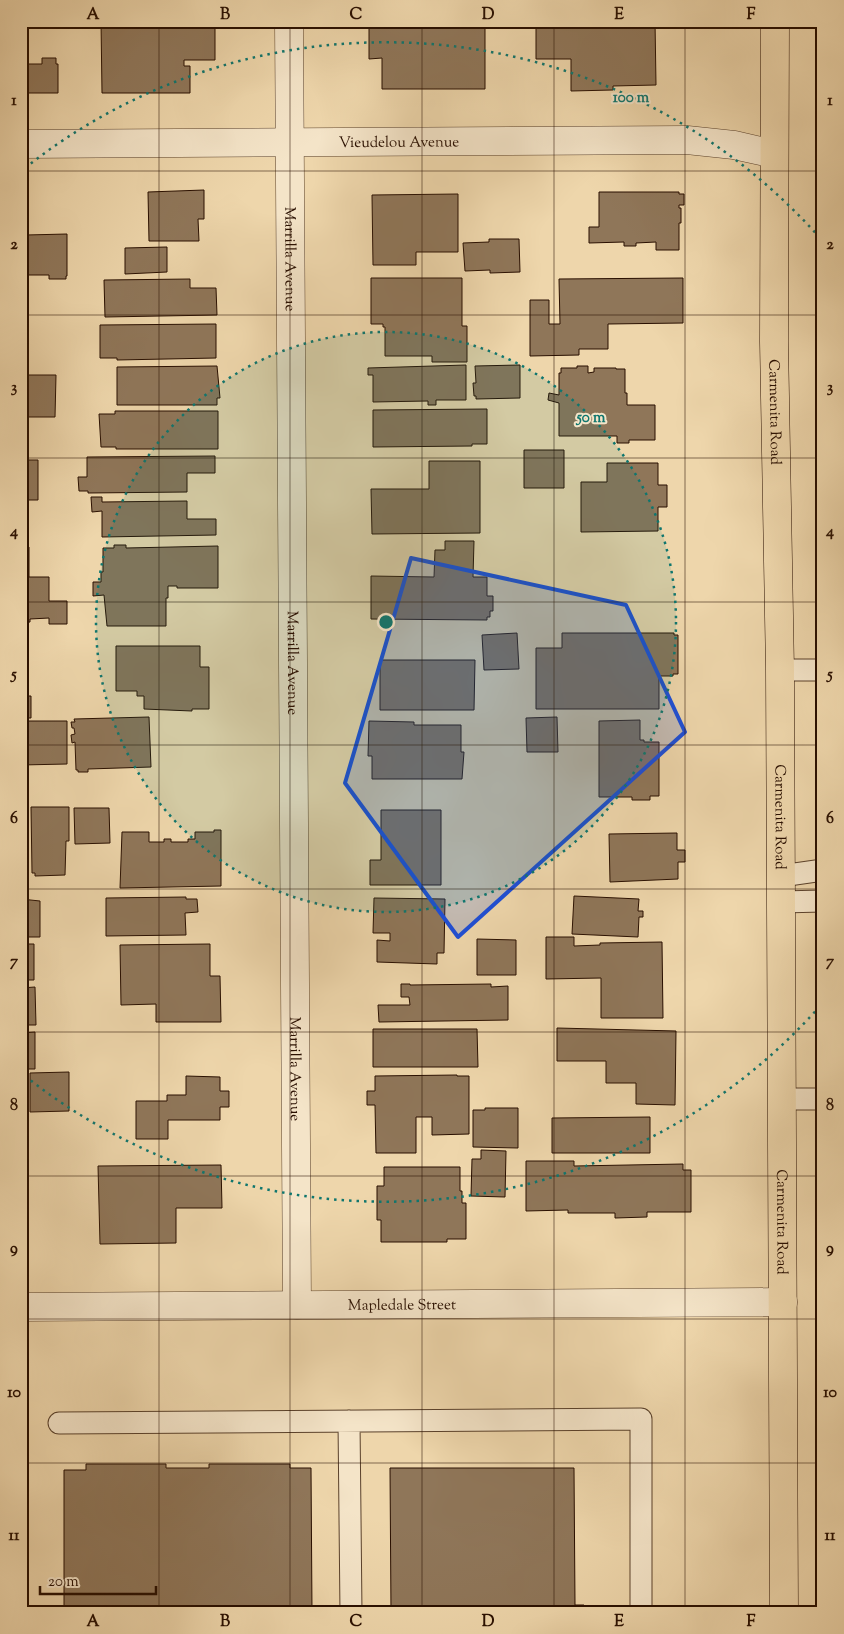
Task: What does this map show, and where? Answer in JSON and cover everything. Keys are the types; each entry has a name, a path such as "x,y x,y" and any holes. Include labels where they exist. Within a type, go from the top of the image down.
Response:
{"main road":[{"name":"Carmenita Road","path":"775,21 774,342 780,670 784,1613"}],"street":[{"name":"Marrilla Avenue","path":"289,21 297,1305"},
{"name":"Vieudelou Avenue","path":"21,144 687,140 734,145 774,154"},
{"name":"Mapledale Street","path":"21,1307 783,1302"}],"lane":[{"path":"780,670 823,670"},
{"path":"781,889 823,870"},
{"path":"781,889 823,901"},
{"path":"782,1099 823,1098"},
{"path":"59,1423 641,1419 641,1613"},
{"path":"349,1421 351,1613"}],"highlighted area":[{"path":"411,558 626,605 685,732 458,937 345,783"}],"building":[{"path":"101,21 215,21 215,60 184,60 184,66 190,66 190,93 102,93"},
{"path":"369,21 485,21 485,89 382,89 382,58 369,59"},
{"path":"536,21 655,21 656,85 613,86 613,90 571,91 571,59 536,59"},
{"path":"42,58 56,58 56,64 58,64 58,93 25,93 25,64 42,64"},
{"path":"204,190 204,219 198,219 199,241 149,241 148,192"},
{"path":"599,192 679,192 679,194 684,194 684,205 679,205 679,208 681,208 681,223 679,223 679,250 656,250 656,242 636,243 636,246 624,246 624,242 589,243 589,227 599,227"},
{"path":"458,194 458,252 416,252 416,265 373,265 372,195"},
{"path":"21,209 25,209 26,235 67,234 66,279 49,279 49,275 21,275"},
{"path":"489,239 519,239 520,272 490,273 490,270 465,271 463,243 489,242"},
{"path":"167,247 167,272 125,274 125,248"},
{"path":"371,278 462,278 462,326 467,326 467,362 432,362 432,356 385,356 385,327 383,327 383,324 371,324"},
{"path":"683,278 683,323 608,324 608,349 579,349 579,355 530,356 530,300 549,300 549,324 560,324 559,279"},
{"path":"21,279 24,279 24,310 21,310"},
{"path":"190,279 190,288 216,288 217,315 105,317 104,280"},
{"path":"216,324 216,358 117,360 117,358 100,358 100,325"},
{"path":"466,365 466,400 436,400 436,405 428,405 428,401 373,402 373,375 368,375 368,368"},
{"path":"520,365 520,398 476,399 473,383 476,383 475,366"},
{"path":"217,366 220,398 217,398 217,405 117,405 117,367"},
{"path":"577,366 588,366 588,373 594,372 594,368 625,369 627,405 655,405 655,440 629,440 629,443 617,443 617,436 559,436 559,403 548,400 549,393 559,395 559,373 561,373 561,368 577,368"},
{"path":"21,375 56,375 55,417 21,417"},
{"path":"487,409 487,444 472,444 472,446 373,447 373,410"},
{"path":"115,411 218,411 218,449 116,449 116,447 101,447 99,414 115,414"},
{"path":"524,450 564,450 564,488 524,488"},
{"path":"215,456 215,473 187,473 187,492 88,493 88,491 79,491 78,477 87,477 87,457"},
{"path":"21,460 38,460 38,500 22,500 23,535 21,535"},
{"path":"429,461 480,461 480,533 372,534 371,489 429,489"},
{"path":"607,463 658,463 658,485 667,485 667,507 658,507 658,531 581,532 581,482 607,482"},
{"path":"91,497 102,497 102,502 187,501 187,519 216,519 216,535 102,537 102,511 92,512"},
{"path":"445,541 474,541 473,577 487,577 487,596 493,596 493,611 490,611 490,617 487,617 487,620 371,619 371,576 434,577 435,550 445,550"},
{"path":"114,545 126,545 126,548 218,546 218,588 177,588 177,586 168,586 166,626 107,626 104,595 93,596 93,582 101,582 103,548 114,548"},
{"path":"21,547 29,547 29,577 49,577 49,601 67,601 67,624 49,624 49,618 30,619 30,622 21,623"},
{"path":"517,633 519,669 484,670 482,635"},
{"path":"562,633 674,633 674,635 678,635 678,674 659,676 659,709 536,709 536,648 562,648"},
{"path":"116,646 200,646 200,667 209,667 209,709 192,709 192,711 144,709 144,696 137,696 137,691 116,691"},
{"path":"380,660 475,660 474,710 380,710"},
{"path":"21,696 31,696 31,718 21,718"},
{"path":"149,717 151,767 88,769 88,772 78,772 76,770 75,742 72,743 71,735 75,734 71,722 75,722 74,719"},
{"path":"557,717 558,752 527,752 526,718"},
{"path":"640,720 640,740 644,740 644,742 659,742 659,796 650,796 650,800 632,800 632,797 599,797 599,721"},
{"path":"21,721 67,721 67,764 21,765"},
{"path":"369,721 414,722 414,725 461,725 461,752 464,752 462,779 372,779 372,756 368,756"},
{"path":"31,807 69,807 69,841 66,841 65,875 35,876 35,873 32,873"},
{"path":"74,808 109,808 110,843 75,844"},
{"path":"381,810 441,810 441,885 370,885 370,860 381,860"},
{"path":"214,830 221,830 221,886 120,888 122,832 149,832 149,842 164,842 164,839 171,839 171,842 188,842 188,839 195,839 195,832 214,832"},
{"path":"677,833 677,850 685,850 685,862 678,862 678,879 610,882 609,834"},
{"path":"574,896 639,899 638,911 643,911 643,917 639,917 638,937 572,934"},
{"path":"186,897 186,899 197,899 198,912 185,913 186,935 106,936 106,898"},
{"path":"374,898 445,899 444,953 437,953 437,964 377,962 377,940 390,941 390,933 373,933"},
{"path":"21,899 40,901 40,937 21,937"},
{"path":"546,937 574,937 574,946 600,945 600,943 662,942 663,1018 601,1018 601,978 546,979"},
{"path":"477,939 516,940 516,975 477,975"},
{"path":"21,944 34,944 34,980 21,980"},
{"path":"210,944 210,976 220,976 221,1022 156,1022 156,1004 121,1005 120,945"},
{"path":"401,984 491,984 491,987 508,986 508,1020 379,1022 378,1005 410,1005 409,997 401,997"},
{"path":"35,987 36,1025 21,1025 21,988"},
{"path":"557,1028 676,1031 675,1105 636,1104 636,1083 606,1083 606,1061 557,1061"},
{"path":"373,1029 477,1029 478,1067 373,1067"},
{"path":"35,1032 35,1069 21,1069 21,1033"},
{"path":"69,1072 69,1111 30,1112 30,1073"},
{"path":"186,1076 220,1077 220,1091 229,1091 229,1107 220,1107 220,1120 168,1120 168,1139 136,1139 136,1101 167,1101 167,1095 186,1095"},
{"path":"375,1076 469,1076 469,1134 432,1135 432,1117 416,1117 416,1153 376,1153 375,1105 367,1105 367,1091 375,1091"},
{"path":"485,1108 518,1108 518,1148 473,1147 473,1110 485,1110"},
{"path":"650,1117 650,1153 552,1153 552,1118"},
{"path":"481,1150 506,1151 505,1197 471,1196 472,1159 481,1159"},
{"path":"526,1161 574,1161 574,1166 683,1164 683,1170 691,1170 691,1212 647,1212 647,1217 615,1218 615,1213 568,1213 568,1210 526,1211"},
{"path":"221,1165 222,1208 176,1208 176,1243 100,1244 98,1166"},
{"path":"384,1167 460,1167 462,1203 466,1203 466,1239 447,1239 447,1242 381,1242 381,1220 377,1220 377,1186 384,1186"},
{"path":"86,1464 166,1464 166,1468 209,1468 209,1464 290,1464 290,1468 311,1468 312,1613 64,1613 64,1470 86,1470"},
{"path":"390,1468 574,1468 575,1605 584,1605 584,1613 391,1613"}]}
